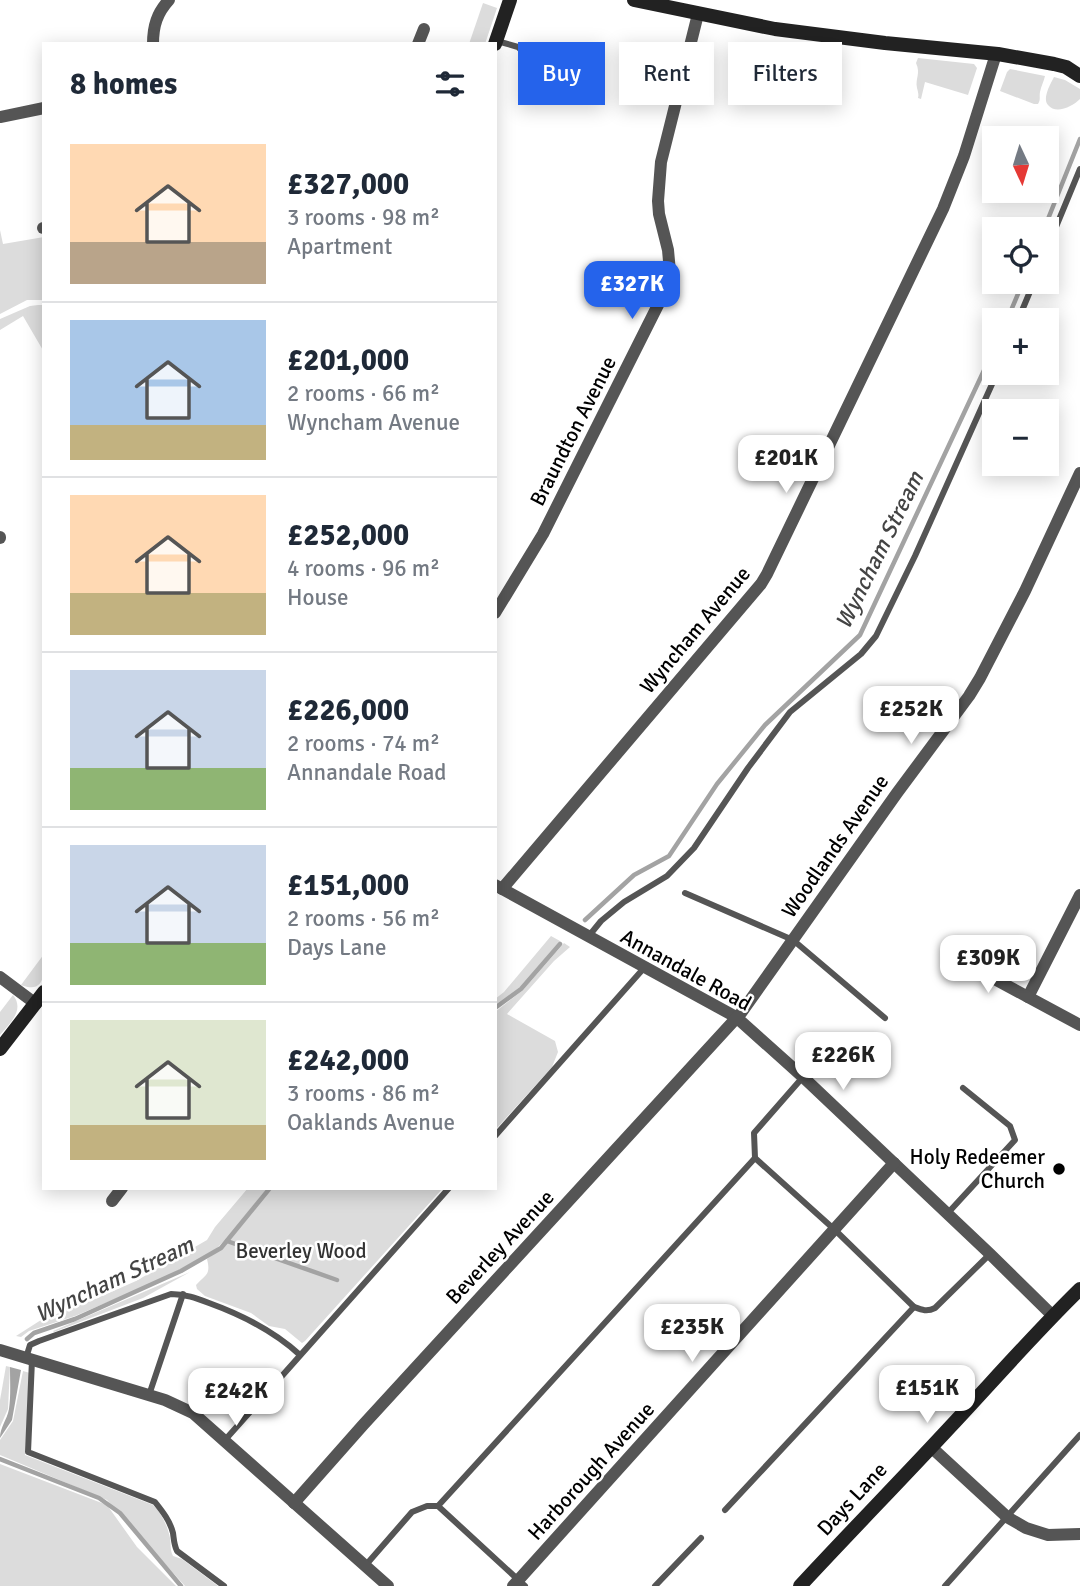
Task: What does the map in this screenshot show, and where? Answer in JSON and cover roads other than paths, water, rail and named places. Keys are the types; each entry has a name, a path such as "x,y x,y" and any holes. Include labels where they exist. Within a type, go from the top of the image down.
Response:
{"street":[{"path":"153,42 155,21 169,0"},
{"path":"496,42 510,0"},
{"path":"634,0 775,29 996,54 1066,67 1080,76"},
{"name":"Braundton Avenue","path":"497,610 543,534 668,282 669,254 659,214 659,179 664,148 698,14"},
{"path":"419,42 424,29"},
{"name":"Wyncham Avenue","path":"499,887 767,574 943,209 964,156 996,54"},
{"path":"0,117 42,108"},
{"name":"Woodlands Avenue","path":"736,1017 981,678 1026,590 1080,473"},
{"name":"Annandale Road","path":"499,887 736,1017 803,1077 1053,1316"},
{"path":"1028,997 1080,895"},
{"path":"965,963 1080,1025"},
{"path":"0,977 40,998 0,1049"},
{"name":"Beverley Avenue","path":"294,1503 736,1017"},
{"name":"Harborough Avenue","path":"519,1584 894,1163"},
{"path":"113,1201 121,1190"},
{"name":"Days Lane","path":"800,1586 1080,1289"},
{"path":"6,1352 149,1395 193,1413 388,1586"},
{"path":"931,1447 1007,1517 1026,1528 1048,1535 1080,1534"}],"lane":[{"path":"497,42 518,47"},
{"path":"1059,220 1080,169"},
{"path":"586,936 624,902 667,876 676,867 694,848 790,712 861,654 876,636 992,385"},
{"path":"685,893 793,940 885,1018"},
{"path":"497,1134 645,968"},
{"path":"438,1506 755,1158 754,1133 803,1077"},
{"path":"947,1214 1015,1140 1010,1126 963,1088"},
{"path":"755,1158 835,1230 914,1307 930,1311 935,1308 990,1254"},
{"path":"225,1440 447,1190"},
{"path":"224,1586 177,1551 166,1515 155,1502 28,1452 30,1345 172,1294 183,1294 238,1313 286,1342 300,1355"},
{"path":"149,1395 183,1294"},
{"path":"725,1510 914,1307"},
{"path":"945,1586 1080,1435"},
{"path":"365,1566 412,1512 427,1506 438,1506 519,1584"},
{"path":"655,1586 701,1538"}],"waterway":[{"name":"Wyncham Stream","path":"1049,217 1080,139"},
{"name":"Wyncham Stream","path":"1012,308 1018,294"},
{"name":"Wyncham Stream","path":"585,920 634,875 669,856 717,784 765,725 860,635 982,375"},
{"name":"Wyncham Stream","path":"497,1007 521,989 560,944"},
{"name":"Wyncham Stream","path":"27,1339 34,1333 75,1319 181,1271 221,1248 268,1190"},
{"path":"227,1241 337,1280"},
{"path":"0,1459 99,1498 120,1513 181,1586"}],"place":[{"name":"Holy Redeemer Church","path":"1059,1169"}],"park label":[{"name":"Beverley Wood","path":"301,1251"}]}
